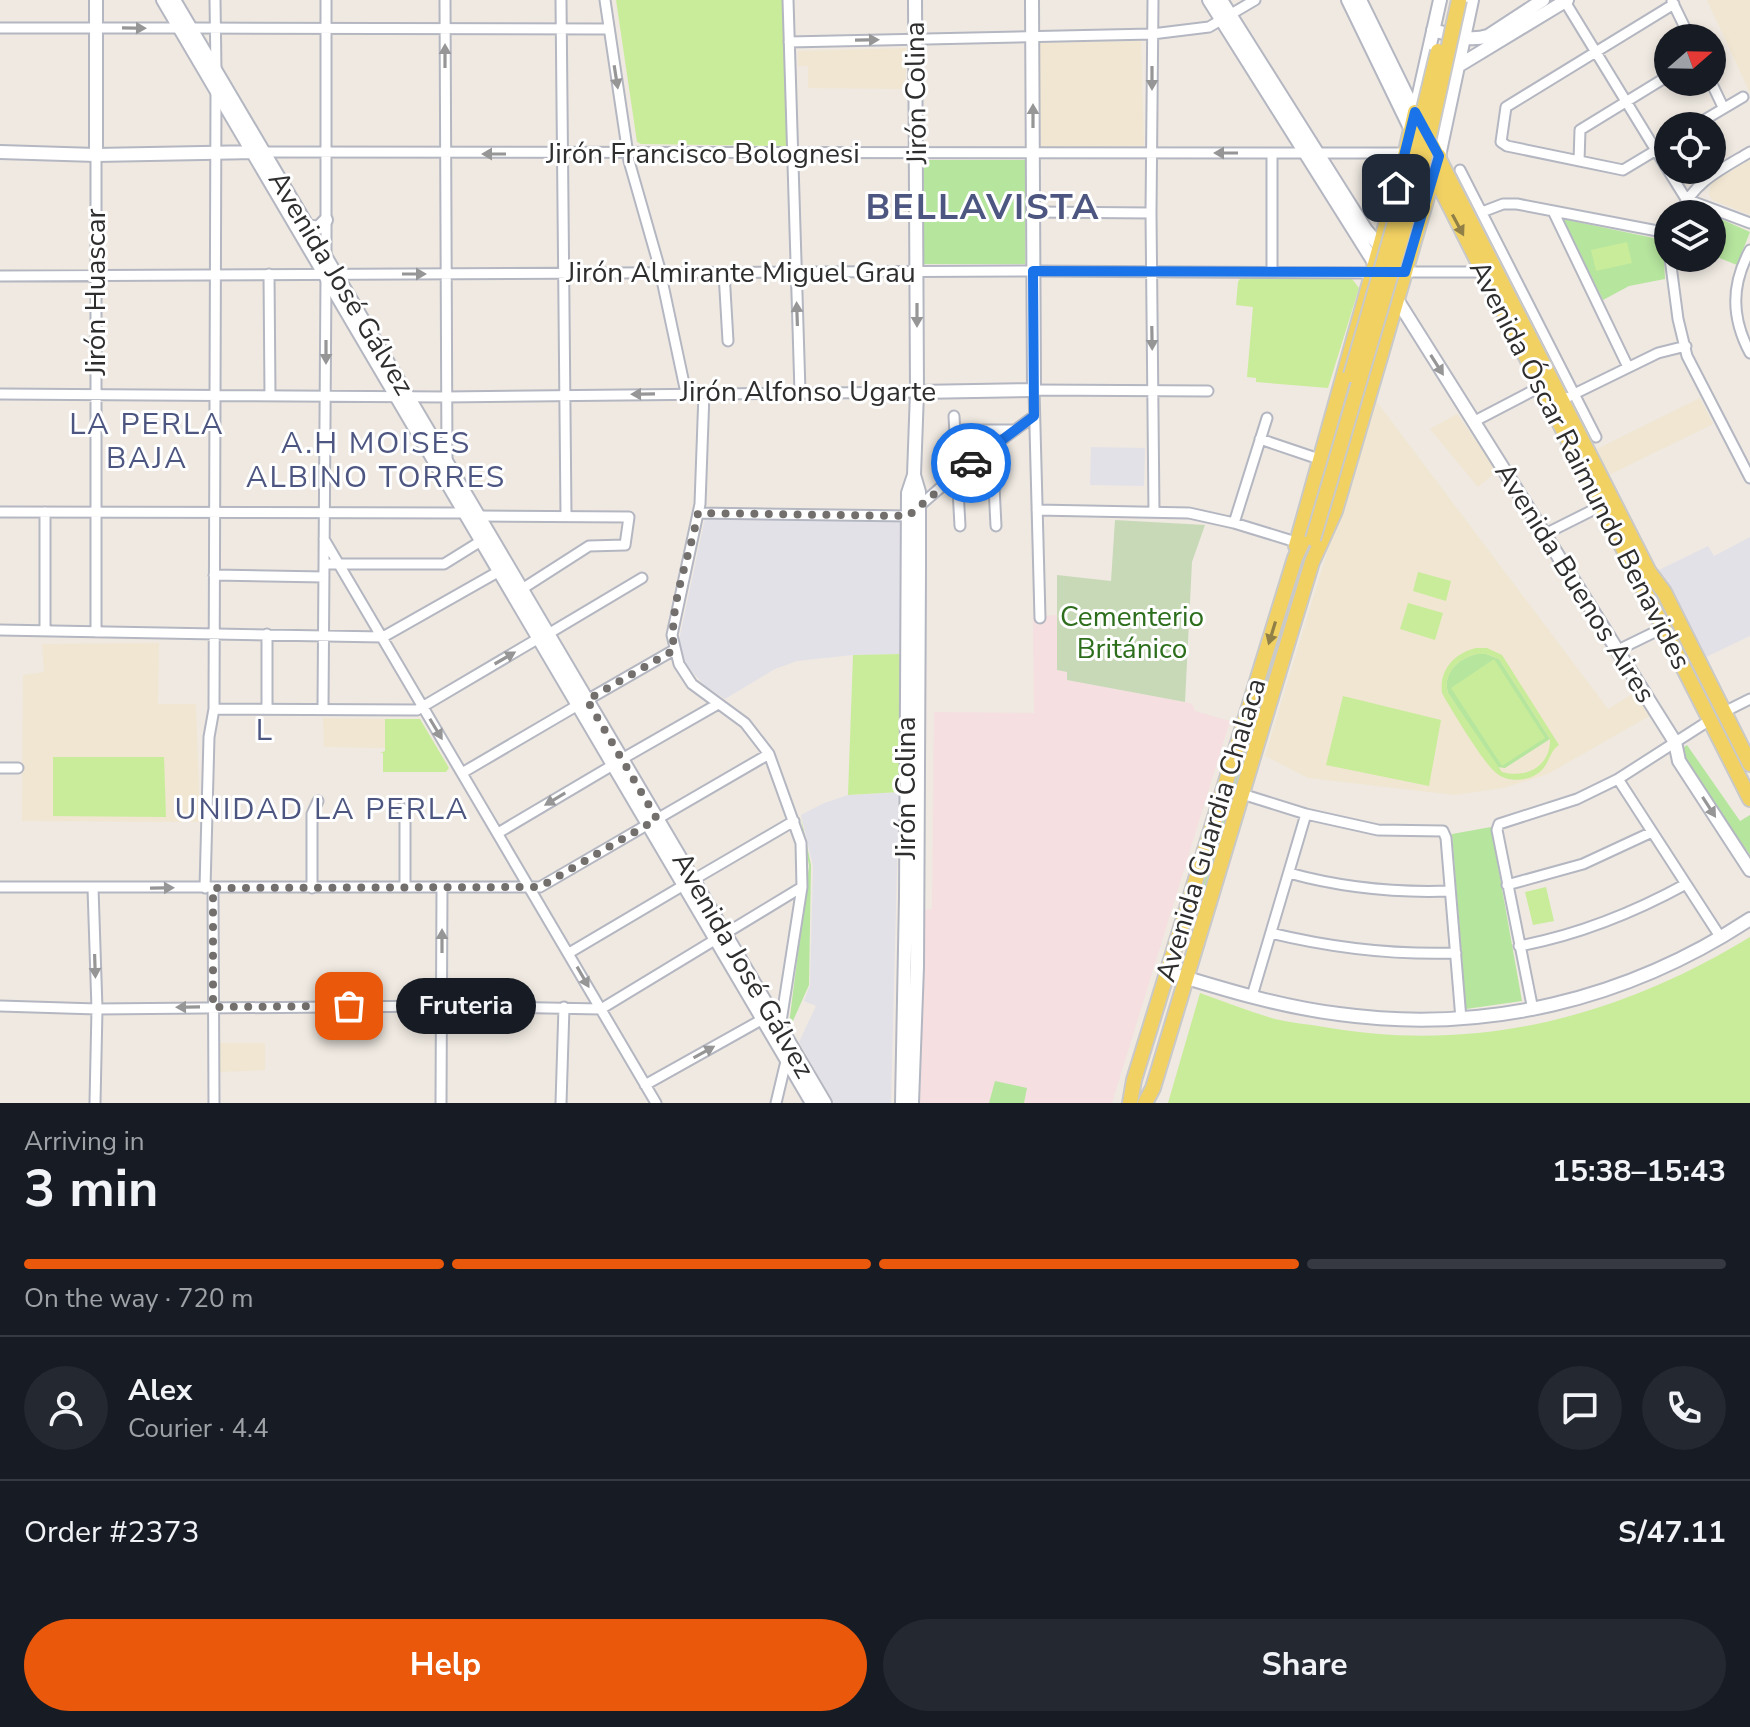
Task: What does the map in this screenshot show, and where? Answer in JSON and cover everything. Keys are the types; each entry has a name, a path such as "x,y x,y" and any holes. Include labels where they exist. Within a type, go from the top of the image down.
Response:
{"main road":[{"name":"Jirón Huascar","path":"96,0 96,155"},
{"name":"Avenida José Gálvez","path":"163,0 216,70 258,152 689,882 763,1019 825,1103"},
{"name":"Avenida José Gálvez","path":"174,0 216,87 308,226 326,258 331,274"},
{"name":"Jirón Colina","path":"913,569 908,493 914,475 917,392 915,0"},
{"path":"1032,0 1034,390"},
{"path":"1209,0 1227,19 1310,152 1374,269"},
{"path":"1221,0 1227,19"},
{"path":"1348,0 1411,130"},
{"path":"1360,0 1415,112"},
{"name":"Avenida Guardia Chalaca","path":"1312,562 1305,539 1319,459 1406,153 1440,0"},
{"name":"Avenida Guardia Chalaca","path":"1305,539 1406,184 1449,0"},
{"name":"Avenida Guardia Chalaca","path":"1127,1103 1295,558 1305,539 1423,164 1459,0"},
{"name":"Avenida Guardia Chalaca","path":"1149,1098 1312,562 1335,511 1434,175 1472,0"},
{"path":"1433,30 1465,38 1488,36 1543,0"},
{"path":"1458,66 1565,0"},
{"path":"1401,83 1413,86 1422,81"},
{"name":"Avenida Óscar Raimundo Benavides","path":"1415,112 1568,397 1601,506 1750,799"},
{"name":"Avenida Óscar Raimundo Benavides","path":"1411,130 1540,387 1584,443 1649,572 1664,592 1750,764"},
{"name":"Jirón Francisco Bolognesi","path":"0,152 96,155 258,152"},
{"path":"1310,152 1366,230 1405,272"},
{"path":"308,226 318,228 326,220"},
{"name":"Avenida Buenos Aires","path":"1396,298 1675,742 1679,761 1750,870"},
{"name":"Jirón Alfonso Ugarte","path":"917,392 1034,390"},
{"name":"Avenida José Gálvez","path":"402,396 447,462 472,514 481,541 522,589 544,636"},
{"name":"Jirón Colina","path":"912,1103 913,569 919,505 914,475"},
{"path":"1663,628 1691,645 1677,655"},
{"name":"Jirón Colina","path":"902,1103 912,851"},
{"path":"1167,972 1252,996 1337,1014 1399,1020 1461,1019 1533,1010 1636,981 1678,962 1750,919"},
{"name":"Avenida José Gálvez","path":"720,936 780,1028 812,1103"}],"street":[{"path":"215,0 216,70"},
{"path":"326,0 326,258"},
{"path":"445,0 447,462"},
{"path":"561,0 566,515"},
{"path":"605,0 628,153 660,273 686,393"},
{"path":"788,0 800,392"},
{"path":"1153,0 1151,213 1154,512"},
{"path":"789,42 1152,34 1209,27 1255,0"},
{"path":"1565,0 1654,147"},
{"path":"1654,151 1623,170 1507,146 1501,142 1500,136 1506,107 1673,2 1683,24"},
{"path":"0,28 609,29"},
{"path":"1579,161 1580,130 1654,84"},
{"path":"214,1103 209,737 214,709 216,87"},
{"path":"1718,96 1723,107"},
{"path":"1715,112 1743,97"},
{"name":"Jirón Francisco Bolognesi","path":"258,152 1406,153"},
{"path":"1686,199 1707,178 1750,152"},
{"path":"1272,153 1272,271"},
{"name":"Jirón Huascar","path":"96,155 96,632"},
{"name":"Avenida Óscar Raimundo Benavides","path":"1460,170 1568,397"},
{"path":"1677,184 1686,199 1750,223"},
{"path":"1482,212 1510,203 1654,230"},
{"path":"1553,211 1628,367"},
{"path":"1033,212 1151,213"},
{"path":"1750,250 1740,270 1735,300 1737,322 1750,353"},
{"name":"Jirón Almirante Miguel Grau","path":"0,276 1374,269 1481,272"},
{"path":"1672,272 1687,356 1750,478"},
{"path":"724,273 728,341"},
{"path":"269,274 270,396"},
{"path":"323,709 325,395 331,274"},
{"path":"1568,397 1658,353 1686,346"},
{"path":"1473,422 1540,387"},
{"path":"1034,390 1040,618"},
{"name":"Jirón Alfonso Ugarte","path":"1034,390 1208,391"},
{"name":"Jirón Alfonso Ugarte","path":"0,394 445,397 917,392"},
{"path":"704,393 698,513 672,635 674,650 692,684 753,731 769,754 801,843 802,887 780,1028"},
{"path":"954,416 960,526"},
{"path":"698,513 908,516 956,474 1034,416"},
{"path":"1234,523 1267,418"},
{"path":"955,430 1015,430"},
{"path":"1260,439 1319,459"},
{"path":"992,447 996,526"},
{"path":"1545,534 1601,506"},
{"path":"1037,510 1189,513 1305,539"},
{"path":"0,512 628,516 625,545 589,546 522,589"},
{"path":"45,512 45,631"},
{"path":"324,539 656,1103"},
{"path":"324,564 444,564 481,541"},
{"path":"0,630 383,637 504,569"},
{"path":"214,575 324,577"},
{"path":"214,709 416,710 642,578"},
{"path":"1618,650 1663,628"},
{"path":"267,634 267,709"},
{"path":"462,773 674,650"},
{"path":"1724,712 1750,699"},
{"path":"498,833 718,704"},
{"path":"1533,1010 1507,885 1497,830 1499,824 1577,799 1618,779 1710,720"},
{"path":"0,887 540,887 769,754"},
{"path":"0,768 18,768"},
{"path":"1618,779 1721,938"},
{"path":"1242,794 1306,814 1378,830 1440,830 1446,838 1461,1019"},
{"path":"312,888 312,814 318,801"},
{"path":"402,808 405,821 405,887"},
{"path":"1252,996 1306,814"},
{"path":"569,953 794,821"},
{"path":"1507,885 1583,864 1652,832"},
{"path":"1289,873 1329,884 1369,890 1409,893 1450,891"},
{"path":"1519,946 1606,922 1686,884"},
{"path":"0,1006 97,1009 442,1006 601,1009 802,887"},
{"path":"93,888 97,1009 95,1103"},
{"path":"441,1103 442,888"},
{"path":"1271,933 1362,951 1456,953"},
{"path":"561,1103 564,1007"},
{"path":"645,1085 763,1019"},
{"path":"776,1103 789,1053"}],"shaded area":[{"path":"1707,0 1750,0 1750,93 1726,41 1726,24 1718,24"},
{"path":"1141,41 1144,146 1041,148 1038,43"},
{"path":"907,48 905,89 808,88 808,66 798,66 798,51"},
{"path":"1750,160 1750,215 1726,205 1726,200 1713,200 1709,195 1711,184 1726,184 1726,174"},
{"path":"1374,398 1608,709 1636,692 1651,715 1548,774 1503,788 1455,795 1308,778 1265,756"},
{"path":"1700,398 1713,424 1609,475 1597,449"},
{"path":"1457,414 1497,471 1478,487 1430,429"},
{"path":"1091,447 1145,448 1144,486 1090,485"},
{"path":"705,518 901,518 901,654 797,661 775,669 725,699 705,686 686,665 679,640"},
{"path":"1750,537 1750,636 1704,658 1659,570 1708,546 1714,556"},
{"path":"1057,615 1057,670 1067,672 1067,680 1185,702 1192,704 1195,711 1230,721 1112,1103 920,1103 925,910 932,909 934,712 1034,713 1033,617"},
{"path":"159,643 158,704 196,704 200,822 22,821 23,675 44,672 42,644"},
{"path":"323,718 385,719 385,748 324,747"},
{"path":"899,792 891,1103 834,1103 799,1042 816,1006 804,1001 810,985 813,866 801,815 848,795"},
{"path":"219,1043 265,1043 265,1070 219,1072"}],"green space":[{"path":"616,0 786,0 791,144 637,142"},
{"path":"921,160 1025,160 1025,264 922,264"},
{"path":"1563,219 1654,238 1654,272 1665,272 1665,279 1629,286 1603,300"},
{"path":"1726,221 1750,232 1737,265 1726,261"},
{"path":"1627,242 1632,263 1596,271 1591,250"},
{"path":"1349,275 1359,288 1328,388 1256,382 1256,378 1247,377 1253,307 1236,305 1241,277"},
{"name":"Cementerio Británico","path":"1115,520 1205,525 1192,562 1185,702 1067,680 1067,672 1057,670 1057,575 1111,581"},
{"path":"1314,526 1200,908 1196,907 1278,629"},
{"path":"1418,572 1451,581 1446,601 1413,591"},
{"path":"1408,603 1443,613 1435,640 1400,629"},
{"path":"1476,648 1487,648 1502,655 1559,745 1541,771 1532,777 1510,779 1495,772 1475,747 1442,693 1443,677 1450,663","holes":["1486,654 1499,659 1550,739 1546,757 1528,772 1502,772 1448,693 1447,679 1458,663 1470,656"]},
{"path":"901,654 899,792 848,795 853,655"},
{"path":"1477,654 1499,659 1550,739 1505,768 1497,767 1448,693 1450,673 1464,659"},
{"path":"1494,659 1545,738 1502,766 1451,688"},
{"path":"1343,696 1441,720 1429,786 1326,765"},
{"path":"385,719 420,719 449,768 446,772 383,772 383,753 380,753 385,751"},
{"path":"1687,745 1740,821 1750,815 1750,855 1687,765 1683,748"},
{"path":"53,757 164,757 166,817 53,816"},
{"path":"801,817 811,865 809,985 788,1032 809,866"},
{"path":"1491,827 1522,1001 1466,1009 1452,834"},
{"path":"1546,887 1554,921 1533,925 1525,892"},
{"path":"1750,937 1750,1103 1168,1103 1200,993 1275,1019 1324,1027 1381,1034 1436,1036 1491,1031 1545,1022 1598,1008 1650,989"},
{"path":"995,1081 1027,1088 1024,1103 989,1103"}],"way so far":[{"path":"349,1006 213,1007 213,888 540,887 657,819 587,700 674,650 672,635 677,606 698,513 908,516 971,463"}],"place":[{"name":"Fruteria","path":"349,1006"}],"district":[{"name":"BELLAVISTA","path":"983,207"},
{"name":"LA PERLA BAJA","path":"147,441"},
{"name":"A.H MOISES ALBINO TORRES","path":"376,460"},
{"name":"L","path":"265,730"},
{"name":"UNIDAD LA PERLA","path":"322,809"}],"route":[{"path":"971,463 1034,416 1033,271 1405,272 1439,156 1415,112 1396,188"}]}
